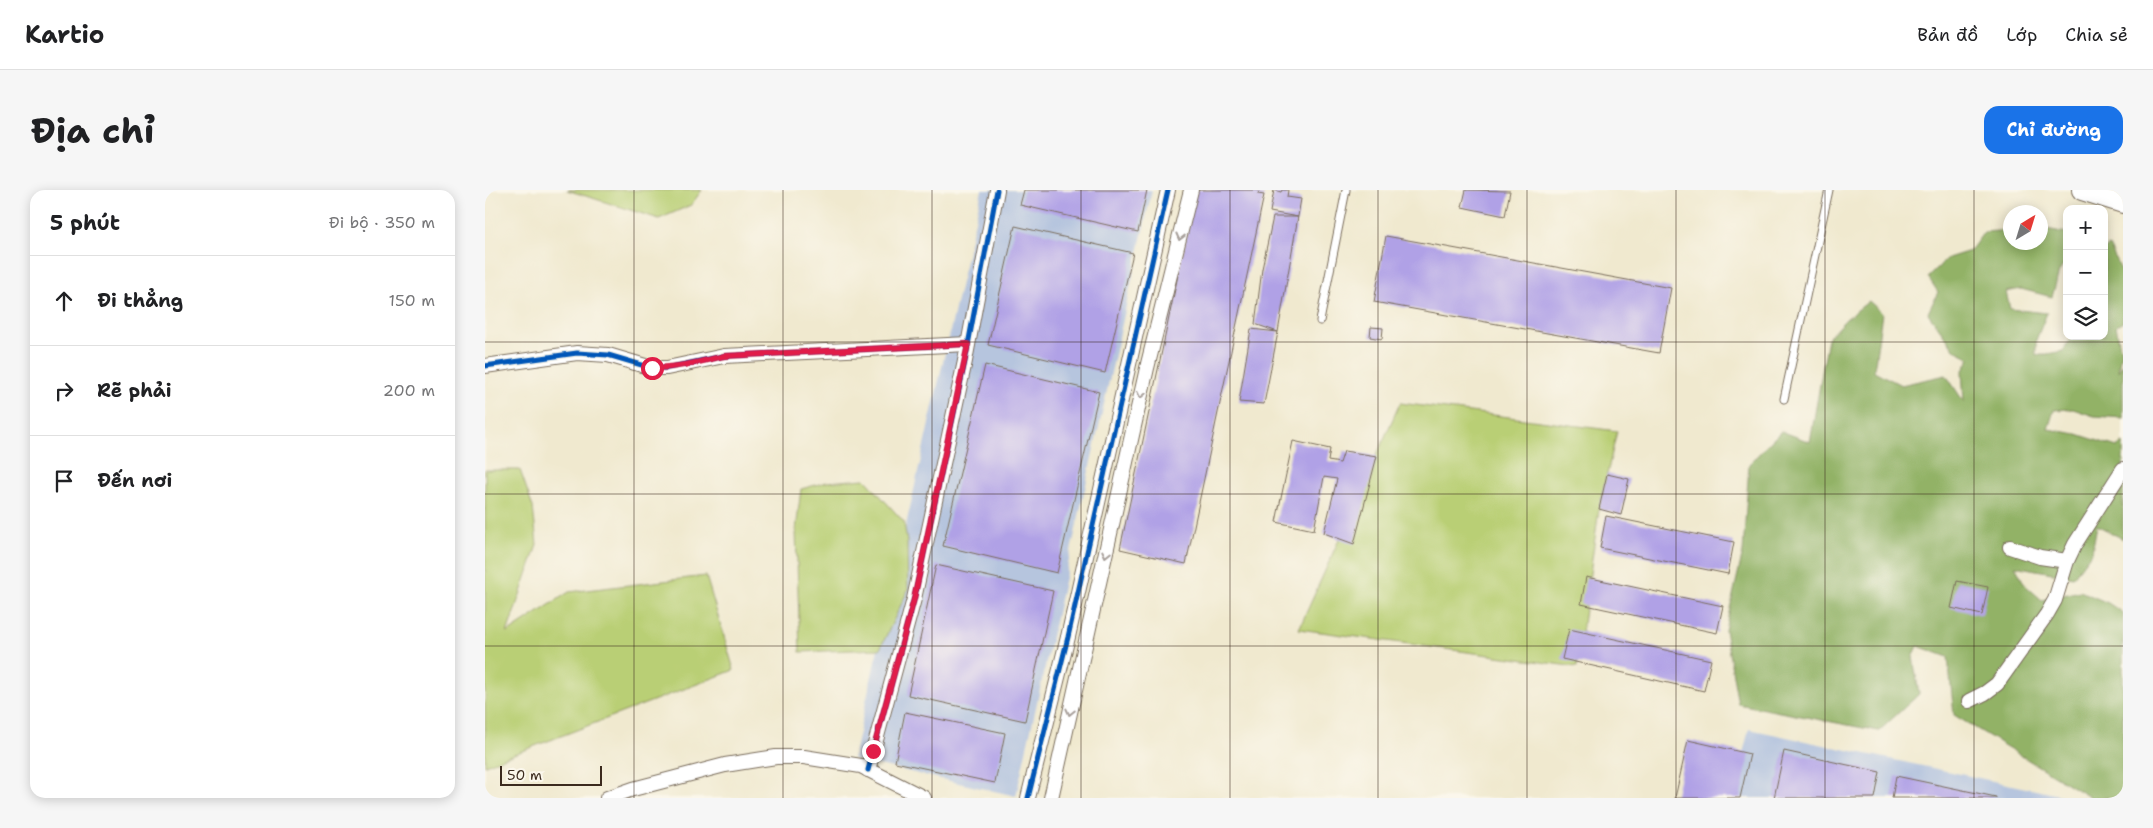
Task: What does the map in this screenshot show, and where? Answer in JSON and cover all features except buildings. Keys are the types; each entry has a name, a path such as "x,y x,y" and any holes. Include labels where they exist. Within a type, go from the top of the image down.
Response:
{"main road":[{"path":"2082,190 2123,203"}],"street":[{"path":"868,770 914,599 968,344 997,190"},
{"path":"1028,798 1068,637 1168,190"},
{"path":"1051,798 1145,378 1191,190"},
{"path":"485,366 583,352 607,355 641,366 667,368 724,356 968,344"},
{"path":"1969,701 1992,689 2015,661 2052,606 2075,544 2123,470"},
{"path":"2010,547 2040,557 2067,562"},
{"path":"607,798 633,789 725,765 776,757 804,757 847,763 868,770 924,798"}],"lane":[{"path":"1320,321 1346,190"},
{"path":"1784,399 1829,190"}],"shaded area":[{"path":"982,190 1152,190 1016,796 853,759"},
{"path":"1749,729 2073,798 1732,798"}],"green space":[{"path":"567,190 702,190 691,205 659,219"},
{"path":"2048,229 2063,232 2063,266 2059,272 2052,297 2021,289 2006,292 2010,309 2047,313 2036,340 2036,356 2063,351 2070,340 2108,340 2109,246 2123,274 2123,322 2116,326 2121,352 2118,371 2123,363 2123,418 2094,416 2073,409 2054,410 2048,429 2077,434 2117,447 2123,443 2123,539 2097,525 2092,552 2073,577 2015,566 2025,585 2042,600 2080,591 2108,603 2123,613 2123,798 2091,798 1954,715 1948,657 1918,646 1913,657 1919,694 1879,731 1738,704 1725,630 1743,552 1749,464 1781,431 1810,442 1828,338 1846,319 1869,301 1882,313 1874,371 1901,385 1946,375 1964,402 1962,372 1970,358 1955,350 1928,313 1938,292 1928,277 1948,258 1970,251 1984,232 2003,231 2003,250 2048,250"},
{"path":"1400,403 1617,431 1599,509 1577,667 1299,629"},
{"path":"485,470 520,470 533,507 537,545 507,633 569,592 706,576 734,670 485,765"},
{"path":"865,479 904,522 907,542 908,590 880,649 800,652 796,530 801,489 827,482"}],"cycle path":[{"path":"868,770 914,599 965,361 997,190"},
{"path":"1028,798 1068,637 1168,190"},
{"path":"485,366 577,353 608,355 652,368 667,368 724,356 968,344"}],"route":[{"path":"652,368 694,364 724,356 968,344 914,599 873,751"}]}
